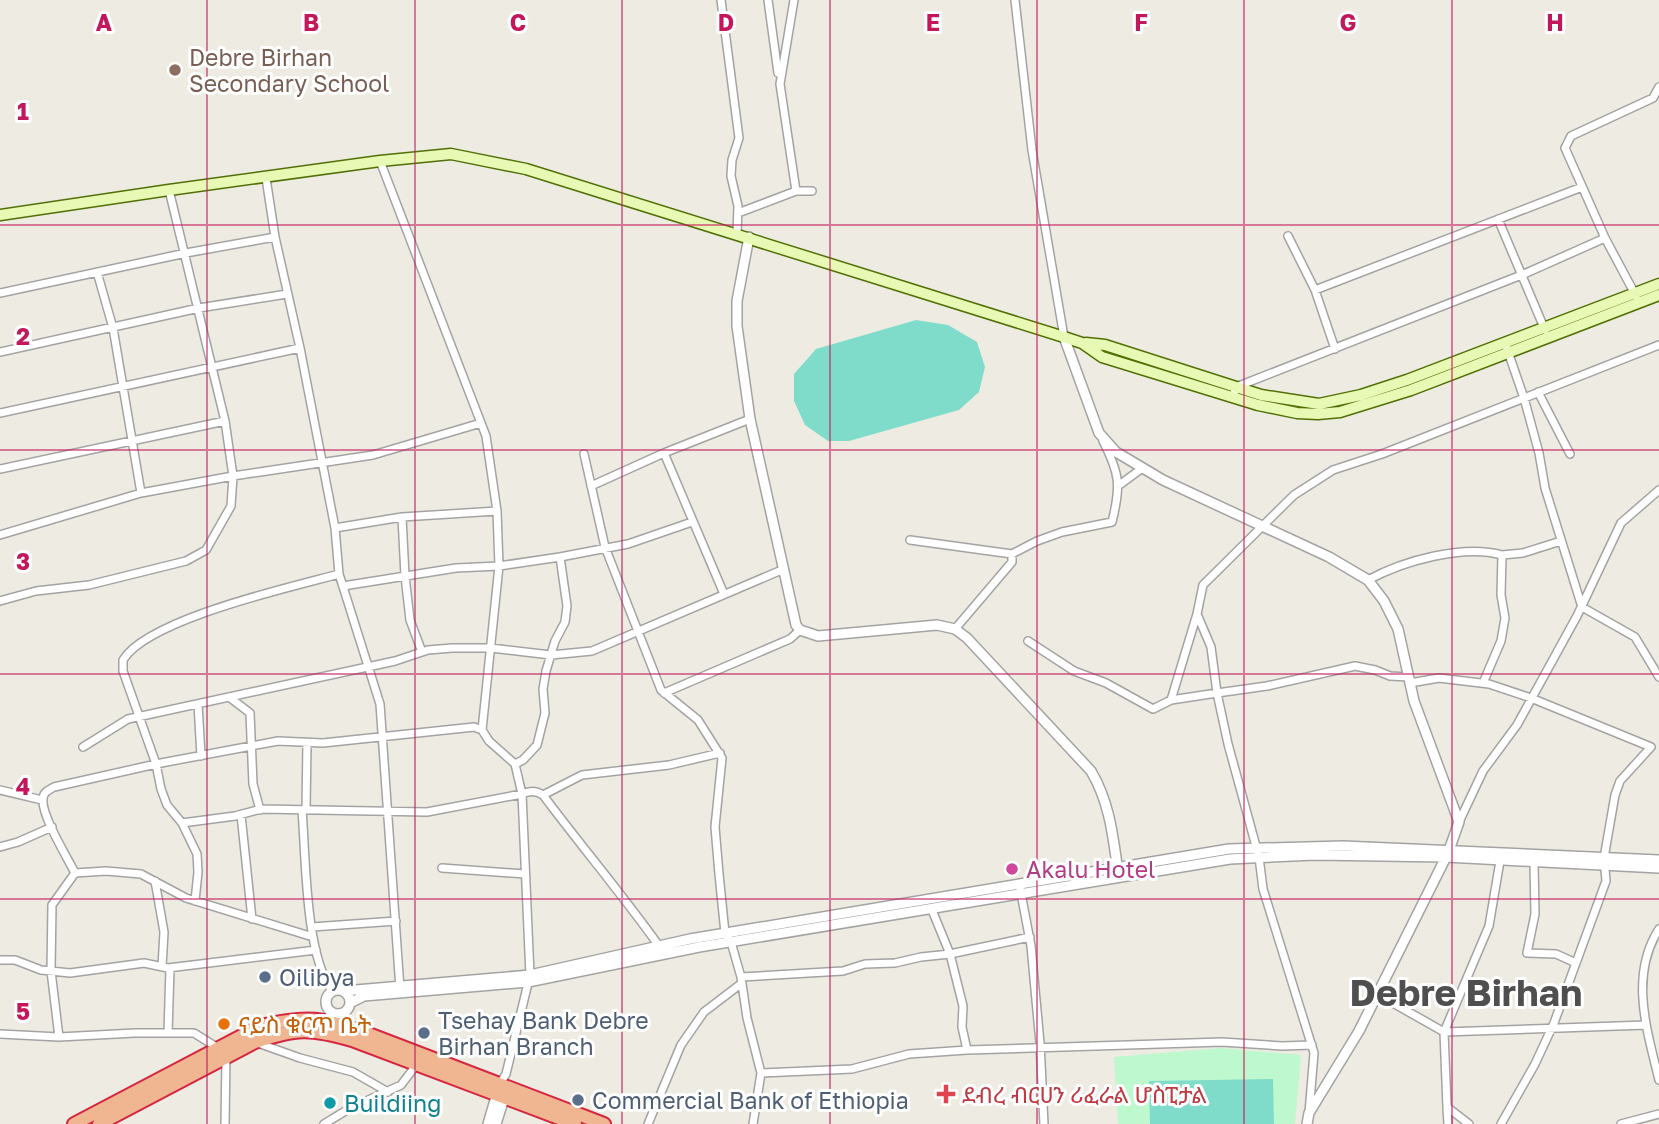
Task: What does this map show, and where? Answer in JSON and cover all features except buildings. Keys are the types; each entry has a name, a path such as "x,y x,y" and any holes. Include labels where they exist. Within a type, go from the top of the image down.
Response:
{"highway":[{"path":"99,1124 251,1037 321,1025 604,1124"},
{"path":"341,1031 417,1064 503,1088 575,1124"},
{"path":"74,1124 222,1053"}],"main road":[{"path":"0,215 380,161 451,154 472,156 526,169 737,233 1082,343 1105,345 1235,392 1319,404 1408,380 1507,348 1637,298 1659,284"},
{"path":"1637,298 1659,295"}],"street":[{"path":"721,0 739,138 732,176 738,213 737,233"},
{"path":"768,0 796,191"},
{"path":"780,84 794,0"},
{"path":"910,540 1012,554 1062,532 1112,522 1118,486 1112,459 1099,433 1064,337 1032,150 1015,0"},
{"path":"1637,298 1605,239 1565,148 1571,136 1653,98 1659,88"},
{"path":"380,161 486,436 496,510 499,566 482,730"},
{"path":"266,178 275,237 335,528 339,574 380,704 400,990"},
{"path":"1315,290 1582,187"},
{"path":"0,601 36,592 89,585 186,561 206,550 231,506 233,476 225,421 169,190"},
{"path":"738,213 796,191 812,191"},
{"path":"1497,219 1546,332"},
{"path":"1288,236 1315,290 1335,349"},
{"path":"0,293 275,237"},
{"path":"749,237 737,301 737,326 750,419 796,625 800,630 817,636 937,625 955,629 978,648 1091,771 1102,789 1109,811 1118,873"},
{"path":"1235,392 1605,239"},
{"path":"97,272 113,328 141,493"},
{"path":"0,352 199,308 287,294"},
{"path":"1171,700 1203,585 1294,495 1333,470 1382,454 1659,345"},
{"path":"0,413 300,348"},
{"path":"1507,348 1524,398 1539,453 1545,488 1581,607 1635,637 1659,677"},
{"path":"1538,392 1570,454"},
{"path":"591,486 750,419"},
{"path":"0,470 225,421"},
{"path":"0,535 141,493 373,455 481,423"},
{"path":"1099,433 1116,452 1142,469 1329,557 1368,580 1384,601 1398,629 1414,701 1459,822"},
{"path":"664,453 724,594"},
{"path":"584,454 605,547 664,693 698,720 722,758 715,827 725,933 731,942 741,980 747,1018 761,1073 753,1124"},
{"path":"1118,486 1142,469"},
{"path":"1309,1113 1359,1031 1448,853 1483,771 1517,725 1581,607 1621,523 1656,492 1659,504"},
{"path":"335,528 402,517 496,510"},
{"path":"402,517 410,620 422,652"},
{"path":"343,586 456,568 499,566 628,544 692,522"},
{"path":"1368,580 1387,570 1454,553 1484,550 1502,555 1523,553 1561,541"},
{"path":"955,629 1012,562 1012,554"},
{"path":"1483,683 1501,641 1505,618 1501,595 1502,555"},
{"path":"515,764 523,760 537,745 545,713 543,689 551,655 565,622 567,606 560,556"},
{"path":"83,747 128,719 367,667 422,652 452,648 491,648 551,655 592,651 783,569"},
{"path":"195,901 197,855 182,823 167,805 156,764 123,671 122,660 136,645 199,614 339,574"},
{"path":"1197,614 1211,647 1217,693 1258,853 1272,921 1314,1053 1307,1124"},
{"path":"664,693 790,639 800,630"},
{"path":"1028,641 1074,671 1106,683 1153,709 1171,700 1267,686 1355,666 1409,680 1438,678 1483,683 1531,698 1651,747"},
{"path":"229,697 250,713 253,784 260,810"},
{"path":"198,704 201,756"},
{"path":"75,873 42,800 45,793 54,787 278,741 307,743 474,727 482,730 489,741 515,764 522,794 529,979 496,1124"},
{"path":"1498,1123 1535,1064 1551,1029 1606,881 1604,862 1620,781 1659,741"},
{"path":"307,743 304,810 313,937 319,967 332,991"},
{"path":"182,823 260,810 427,812 530,791 543,794 582,775 669,765 720,754"},
{"path":"0,790 42,800"},
{"path":"543,794 659,946"},
{"path":"241,815 252,919"},
{"path":"0,846 18,842 52,827"},
{"path":"529,979 659,946 725,933 1118,873 1229,849 1258,853 1343,846 1604,862 1659,868"},
{"path":"1448,853 1534,863 1659,859"},
{"path":"1448,1124 1444,1032 1489,926 1500,861"},
{"path":"1534,863 1535,914 1527,953 1556,954 1576,963"},
{"path":"442,868 525,874"},
{"path":"75,873 106,871 141,874 195,901 313,937"},
{"path":"59,1037 51,971 52,905 75,873"},
{"path":"155,881 164,932 167,1033"},
{"path":"332,991 400,990 529,979 731,942 932,910 1021,889"},
{"path":"1021,889 1030,937 1044,1124"},
{"path":"932,910 950,954 963,1006 962,1027 967,1050"},
{"path":"312,927 396,921"},
{"path":"1659,929 1643,964 1642,985 1646,1025 1659,1080"},
{"path":"648,1124 681,1045 704,1012 741,980 843,971 865,964 895,963 950,954 1030,937"},
{"path":"0,959 70,973 117,965 144,963 166,967 316,950"},
{"path":"326,1004 334,1013 363,996 400,990"},
{"path":"321,1025 327,997 332,991"},
{"path":"341,1031 349,997 344,991"},
{"path":"1377,994 1444,1032 1646,1025"},
{"path":"0,1034 59,1037 194,1033 222,1053 225,1124"},
{"path":"251,1037 353,1072 388,1092"},
{"path":"761,1073 852,1069 909,1054 967,1050 1222,1042 1312,1045"},
{"path":"324,1124 401,1085 417,1064"},
{"path":"488,1124 503,1088"},
{"path":"1447,1107 1469,1124"},
{"path":"1621,1124 1659,1114"}],"green space":[{"path":"1221,1048 1301,1055 1295,1124 1118,1124 1114,1057"}],"shaded area":[{"path":"916,320 948,325 977,342 985,367 979,392 959,410 849,441 828,441 805,425 794,401 794,374 816,349"},
{"path":"1273,1079 1274,1124 1150,1124 1149,1081"}],"place":[{"name":"Debre Birhan Secondary School","path":"175,70"},
{"name":"Akalu Hotel","path":"1012,869"},
{"name":"Oilibya","path":"265,977"},
{"name":"ናይስ ቁርጥ ቤት","path":"224,1024"},
{"name":"Tsehay Bank Debre Birhan Branch","path":"424,1033"},
{"name":"ደብረ ብርሀን ሪፈራል ሆስፒታል","path":"946,1094"},
{"name":"Commercial Bank of Ethiopia","path":"578,1100"},
{"name":"Buildiing","path":"330,1103"}],"district":[{"name":"Debre Birhan","path":"1466,992"}]}
